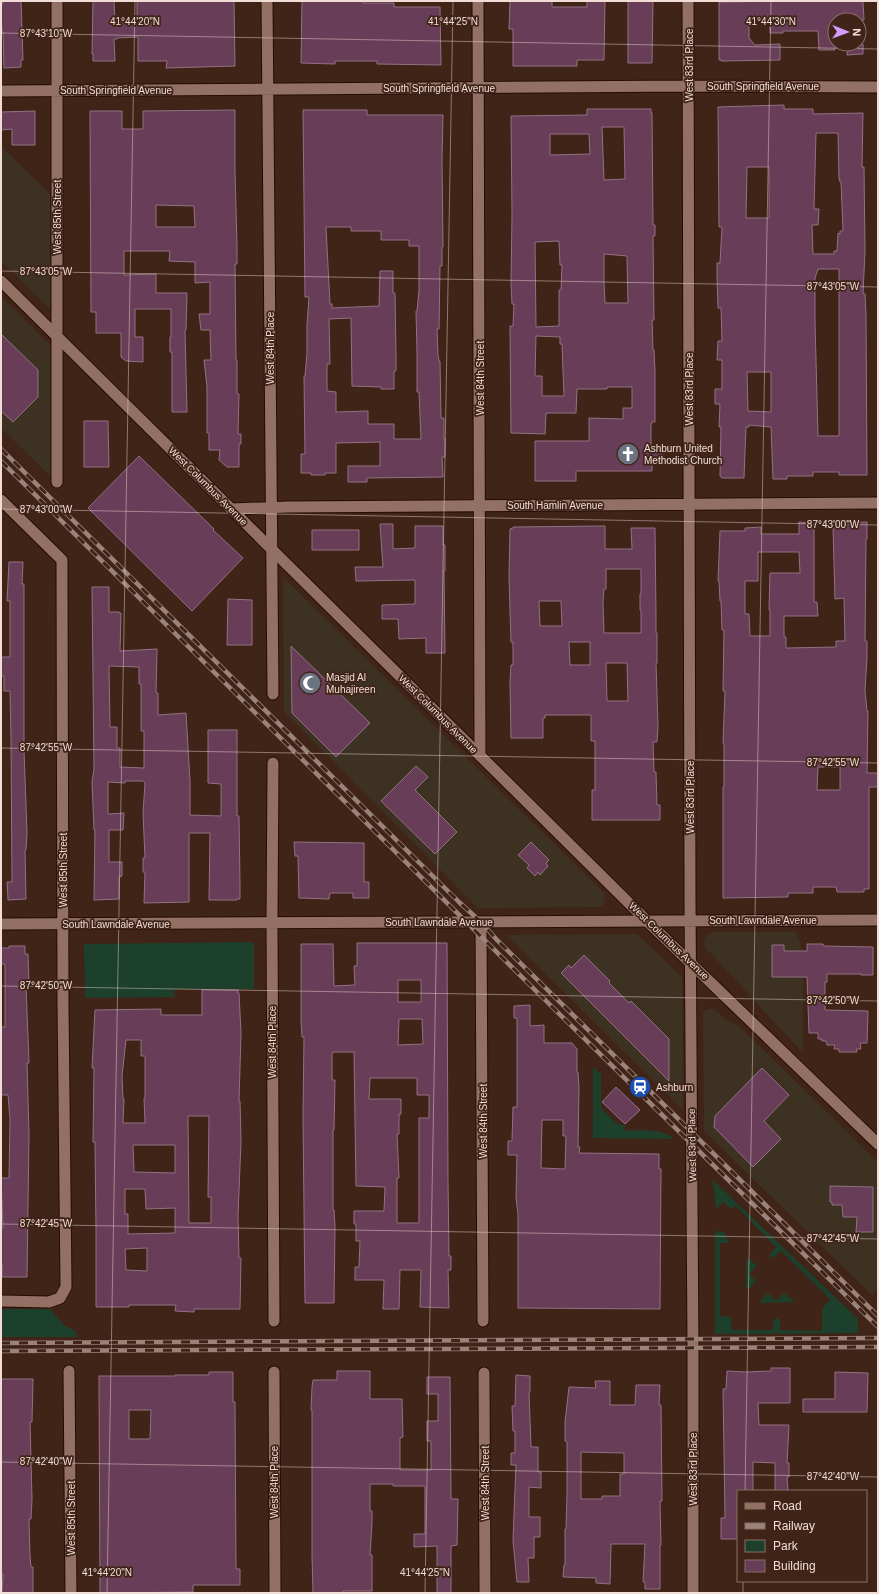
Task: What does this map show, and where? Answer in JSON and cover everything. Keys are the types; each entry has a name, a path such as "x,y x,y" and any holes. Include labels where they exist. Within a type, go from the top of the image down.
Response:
{"street":[{"name":"West 85th Street","path":"57,1 57,482"},
{"name":"West 84th Place","path":"267,1 273,694"},
{"name":"West 84th Street","path":"478,1 480,755"},
{"name":"West 83rd Place","path":"688,1 693,1593"},
{"name":"South Springfield Avenue","path":"1,91 689,86 878,87"},
{"name":"West Columbus Avenue","path":"1,281 647,921 878,1144"},
{"path":"1,500 5,508"},
{"name":"South Hamlin Avenue","path":"231,509 271,507 878,503"},
{"name":"West 85th Street","path":"1,1301 49,1302 60,1298 66,1287 62,560 5,508"},
{"name":"West 84th Place","path":"273,763 272,923 274,1321"},
{"name":"South Lawndale Avenue","path":"1,924 878,920"},
{"name":"West 84th Street","path":"482,922 483,1321"},
{"name":"West 85th Street","path":"70,1371 71,1593"},
{"name":"West 84th Place","path":"274,1372 275,1593"},
{"name":"West 84th Street","path":"484,1372 485,1593"}],"shaded area":[{"path":"1,146 51,195 50,309 1,261"},
{"path":"1,297 51,346 51,477 1,428"},
{"path":"283,577 604,893 605,900 603,905 599,907 478,908 284,712"},
{"path":"712,932 796,932 803,952 803,1053 705,947 704,940 707,935"},
{"path":"637,934 682,977 683,1110 506,935"},
{"path":"708,1009 715,1009 726,1020 739,1026 878,1162 878,1289 872,1295 704,1131 703,1012"}],"green space":[{"path":"254,942 254,989 175,989 174,997 85,998 84,944"},
{"path":"593,1067 601,1074 601,1108 617,1124 625,1125 625,1131 658,1131 669,1135 673,1139 593,1138"},
{"path":"713,1180 858,1319 858,1333 715,1334 715,1231 724,1232 729,1243 720,1243 720,1316 731,1317 732,1330 773,1330 774,1320 778,1318 780,1320 780,1330 822,1331 822,1309 830,1299 781,1251 774,1257 770,1257 770,1254 776,1247 736,1206 731,1209 723,1202 716,1210"},
{"path":"747,1259 757,1266 749,1274 756,1281 749,1289 746,1288"},
{"path":"768,1293 776,1301 784,1293 793,1300 793,1302 761,1303 760,1301"},
{"path":"1,1309 50,1309 65,1326 76,1331 77,1337 1,1337"}],"building":[{"path":"3,1 21,1 23,60 21,60 21,67 4,68 1,15 1,4 3,4"},
{"path":"93,1 114,1 115,21 137,21 137,1 234,1 235,66 166,68 167,61 138,61 138,37 114,39 115,61 93,61"},
{"path":"302,1 363,1 363,3 394,3 394,7 440,7 441,65 377,64 377,61 335,61 335,64 301,63"},
{"path":"510,1 552,1 552,7 587,7 587,1 605,1 604,60 577,60 577,66 513,66 513,29 509,29"},
{"path":"628,1 653,1 652,63 628,63"},
{"path":"863,1 864,12 827,12 827,50 819,50 818,31 783,31 783,33 770,33 770,19 749,19 749,38 755,45 780,44 780,60 721,61 722,60 719,60 719,2"},
{"path":"847,52 863,52 863,54 847,55"},
{"path":"784,105 784,109 813,109 813,114 863,113 862,167 864,167 865,251 863,294 865,294 866,316 867,475 839,475 839,472 813,472 813,476 787,476 787,479 773,479 771,427 749,425 749,427 746,427 744,478 722,478 720,476 720,404 715,404 715,389 722,389 722,360 717,360 718,341 722,341 721,308 718,308 717,276 717,263 720,263 722,227 719,227 718,107","holes":["816,133 838,133 839,178 841,182 843,231 840,231 840,234 838,233 837,251 834,251 834,254 813,254 812,225 818,225 819,209 814,209","747,167 769,167 769,218 746,218","818,269 839,269 839,436 818,436 815,278","747,372 771,372 771,412 748,411"]},
{"path":"587,109 651,109 652,113 653,225 655,225 655,236 653,236 654,320 652,320 655,371 655,422 652,422 651,425 651,446 662,446 662,462 652,462 652,471 576,471 576,481 535,481 535,441 589,441 589,418 623,419 623,408 632,408 632,387 577,389 576,413 546,413 545,434 511,433 510,326 513,326 514,304 512,304 511,283 511,116 587,115","holes":["602,127 624,127 625,179 604,180","550,134 589,134 590,154 550,155","559,241 560,265 562,265 561,290 559,290 559,326 536,327 535,242","604,254 627,256 628,303 605,303","536,336 560,337 560,344 562,344 564,396 542,396 542,376 535,376"]},
{"path":"235,110 237,246 237,264 235,264 236,360 237,394 239,394 238,434 241,434 241,444 239,444 239,467 227,467 219,460 220,450 209,450 209,433 207,433 207,387 204,360 211,360 210,330 201,330 199,314 210,314 210,282 195,283 195,262 169,261 170,251 124,251 124,275 156,274 156,293 187,293 185,330 187,412 172,412 172,352 170,352 171,309 135,309 135,337 143,337 143,362 126,361 121,357 121,333 96,333 96,312 91,312 90,111 122,111 122,129 143,129 143,111","holes":["156,205 194,206 195,227 156,227"]},
{"path":"303,110 367,110 367,115 443,115 443,247 442,266 440,266 439,329 437,329 438,355 440,361 441,418 444,418 445,439 445,457 442,457 443,477 367,478 367,482 348,482 348,466 380,466 380,442 336,443 336,473 311,475 311,473 301,473 301,454 305,454 304,376 307,354 309,297 305,297","holes":["326,227 351,227 351,231 381,231 381,240 409,240 409,246 419,246 419,291 416,311 417,392 419,392 421,439 394,439 394,424 368,424 368,411 336,412 336,392 327,391 327,364 330,364 329,319 351,318 352,386 394,389 396,357 395,293 393,293 393,271 380,271 379,306 332,308 332,304 330,304"]},
{"path":"35,111 35,145 12,145 12,129 1,130 1,112"},
{"path":"1,334 38,370 38,397 13,422 1,411"},
{"path":"84,421 108,421 109,467 84,467"},
{"path":"139,456 243,558 192,611 88,508"},
{"path":"799,522 813,523 814,602 817,602 818,616 784,616 784,637 786,637 786,648 836,647 836,641 845,641 844,598 835,599 833,526 836,526 836,523 867,522 865,641 867,641 867,657 865,691 868,711 867,773 878,773 878,787 869,787 869,889 864,889 864,892 837,892 836,887 813,887 813,893 788,893 788,897 723,898 723,743 725,691 723,691 724,630 722,630 721,601 718,581 720,531 745,531 745,528 761,527 761,534 799,534","holes":["758,552 799,552 800,573 770,573 770,636 750,636 749,614 745,614 745,581 758,581","818,767 840,767 840,790 817,790"]},
{"path":"380,524 393,524 393,549 415,548 415,526 443,526 443,545 445,545 445,653 426,653 426,638 399,639 398,619 382,619 382,605 415,604 415,580 356,581 355,567 383,567"},
{"path":"605,526 605,549 632,549 631,528 655,528 658,726 657,742 653,742 654,772 656,772 657,805 660,805 660,820 592,820 592,790 595,790 595,741 591,741 591,715 545,715 545,718 543,718 543,738 511,738 510,682 511,665 513,665 513,642 511,642 509,577 510,529 513,527","holes":["606,569 641,569 641,633 604,633 603,602 604,589 606,589","539,601 561,601 562,626 540,626","569,642 590,642 590,665 570,665","606,663 627,663 628,701 607,701"]},
{"path":"312,530 359,530 359,550 312,550"},
{"path":"9,562 23,562 24,750 27,833 25,850 26,899 8,900 7,882 12,882 10,691 4,691 4,676 1,676 1,657 10,657 10,601 7,601"},
{"path":"92,587 109,587 109,612 121,613 120,651 157,649 156,693 158,693 158,715 186,713 190,781 190,815 221,816 221,784 208,783 208,730 237,730 237,816 239,816 240,899 209,900 210,833 189,833 189,902 144,903 145,872 143,872 143,858 145,858 143,813 145,783 143,781 125,781 125,783 108,782 108,814 124,813 123,830 109,830 109,862 122,862 122,876 119,877 119,899 94,900 95,830 92,782 94,769","holes":["109,666 139,667 139,684 141,684 141,731 144,731 144,768 120,767 120,748 117,748 117,727 110,727"]},
{"path":"228,599 252,600 252,645 227,645"},
{"name":"Masjid Al Muhajireen","path":"291,646 370,723 336,757 292,713"},
{"path":"416,766 428,777 415,790 457,832 435,854 381,801"},
{"path":"294,842 364,843 364,882 369,882 369,898 353,898 353,893 330,893 329,899 299,898 298,856 295,856"},
{"path":"531,842 549,860 546,863 548,866 540,875 538,872 535,876 527,868 529,865 518,855"},
{"path":"357,943 447,943 448,1180 449,1256 451,1256 451,1270 448,1270 449,1308 420,1307 421,1270 400,1270 399,1309 383,1309 384,1280 355,1280 355,1267 359,1267 360,1241 356,1241 354,1211 384,1211 385,1187 356,1186 354,1052 333,1052 332,1055 332,1080 335,1080 333,1130 333,1210 335,1227 334,1303 305,1303 303,1116 304,1037 302,1037 301,1021 301,944 333,944 334,986 355,985 354,966 357,966","holes":["398,980 421,980 421,1002 398,1002","399,1019 422,1019 423,1044 398,1045","370,1078 417,1078 417,1095 429,1095 429,1118 419,1118 419,1223 397,1223 397,1178 399,1178 397,1134 399,1134 401,1099 369,1099"]},
{"path":"807,944 823,944 824,946 873,947 873,975 827,974 827,982 825,982 825,1010 868,1011 867,1043 860,1043 861,1049 856,1049 857,1052 839,1052 839,1049 834,1049 835,1045 827,1045 826,1041 818,1039 818,1033 809,1033 807,977 772,977 772,945 784,945 784,951 807,951"},
{"path":"9,946 25,946 25,954 28,954 29,985 26,985 29,1063 27,1063 29,1134 27,1277 2,1277 1,1264 1,1228 3,1228 1,1178 9,1178 10,1119 8,1095 1,1095 1,1027 5,1027 5,964 1,964 1,948 9,948"},
{"path":"584,955 629,1003 631,1001 669,1039 669,1081 561,973 569,965 571,968"},
{"path":"202,990 238,990 241,1033 239,1101 241,1141 238,1216 239,1258 241,1258 240,1309 194,1309 194,1312 175,1311 176,1305 96,1307 95,1142 93,1142 94,1068 92,1068 95,1010 161,1009 161,1015 202,1015","holes":["126,1040 141,1040 141,1056 145,1056 145,1123 123,1123 124,1099 122,1076","188,1116 209,1116 208,1197 211,1197 211,1223 189,1223","133,1145 175,1145 175,1173 134,1172","125,1189 145,1189 146,1209 175,1208 175,1233 128,1234 128,1214 125,1214","147,1248 147,1271 126,1270 125,1249"]},
{"path":"530,1005 530,1026 544,1025 544,1043 572,1043 577,1049 579,1088 579,1153 659,1154 659,1169 661,1169 660,1309 518,1308 518,1214 516,1198 517,1155 508,1155 508,1141 512,1141 513,1107 517,1107 517,1018 514,1018 514,1006","holes":["542,1120 563,1120 563,1136 566,1136 565,1169 541,1168"]},
{"path":"762,1068 789,1095 764,1121 781,1139 753,1167 714,1127 715,1116"},
{"path":"616,1087 640,1110 625,1124 602,1102"},
{"path":"830,1186 873,1187 873,1232 856,1232 857,1217 843,1217 842,1205 832,1205 832,1202 830,1202"},
{"path":"771,1368 790,1368 790,1403 758,1403 759,1425 789,1425 787,1463 789,1463 789,1477 787,1477 788,1490 775,1490 775,1463 753,1462 753,1490 737,1490 737,1539 721,1539 721,1518 725,1518 723,1389 726,1389 727,1371 771,1371"},
{"path":"337,1371 370,1371 370,1399 402,1399 403,1437 400,1438 400,1470 431,1470 431,1441 427,1441 427,1421 438,1421 438,1394 427,1394 427,1377 450,1377 451,1499 458,1499 457,1545 451,1546 451,1593 437,1593 437,1546 414,1547 414,1534 425,1534 425,1486 370,1484 370,1511 372,1511 370,1555 372,1555 372,1591 313,1593 312,1387 313,1380 337,1380"},
{"path":"209,1372 233,1372 233,1402 235,1402 236,1569 240,1569 240,1585 193,1585 193,1592 100,1593 99,1376 209,1375","holes":["129,1410 151,1410 150,1439 129,1439"]},
{"path":"835,1372 868,1373 867,1412 803,1412 803,1399 835,1399"},
{"path":"516,1375 530,1376 529,1392 531,1447 538,1447 538,1472 541,1472 541,1488 529,1487 529,1517 540,1517 540,1537 534,1537 534,1558 528,1558 529,1582 517,1582 513,1540 516,1465 511,1465 511,1453 515,1453 515,1431 513,1431 512,1406 515,1406"},
{"path":"1,1379 33,1379 32,1422 30,1422 32,1499 31,1519 29,1519 30,1556 31,1567 33,1567 33,1593 2,1593"},
{"path":"595,1381 610,1381 610,1405 635,1405 636,1385 660,1385 659,1405 661,1405 662,1501 660,1501 660,1589 645,1589 645,1582 643,1582 645,1544 611,1544 610,1584 596,1583 596,1578 563,1577 565,1565 567,1494 567,1442 565,1441 565,1422 569,1387 596,1388","holes":["581,1452 624,1453 624,1474 620,1474 620,1496 602,1496 602,1499 581,1499"]}],"railway":[{"path":"1,449 878,1316"},
{"path":"1,461 535,990 878,1327"},
{"path":"1,1343 878,1338"},
{"path":"1,1351 878,1347"}],"place":[{"name":"Ashburn United Methodist Church","path":"628,454"},
{"name":"Masjid Al Muhajireen","path":"310,683"},
{"name":"Ashburn","path":"640,1087"}]}
